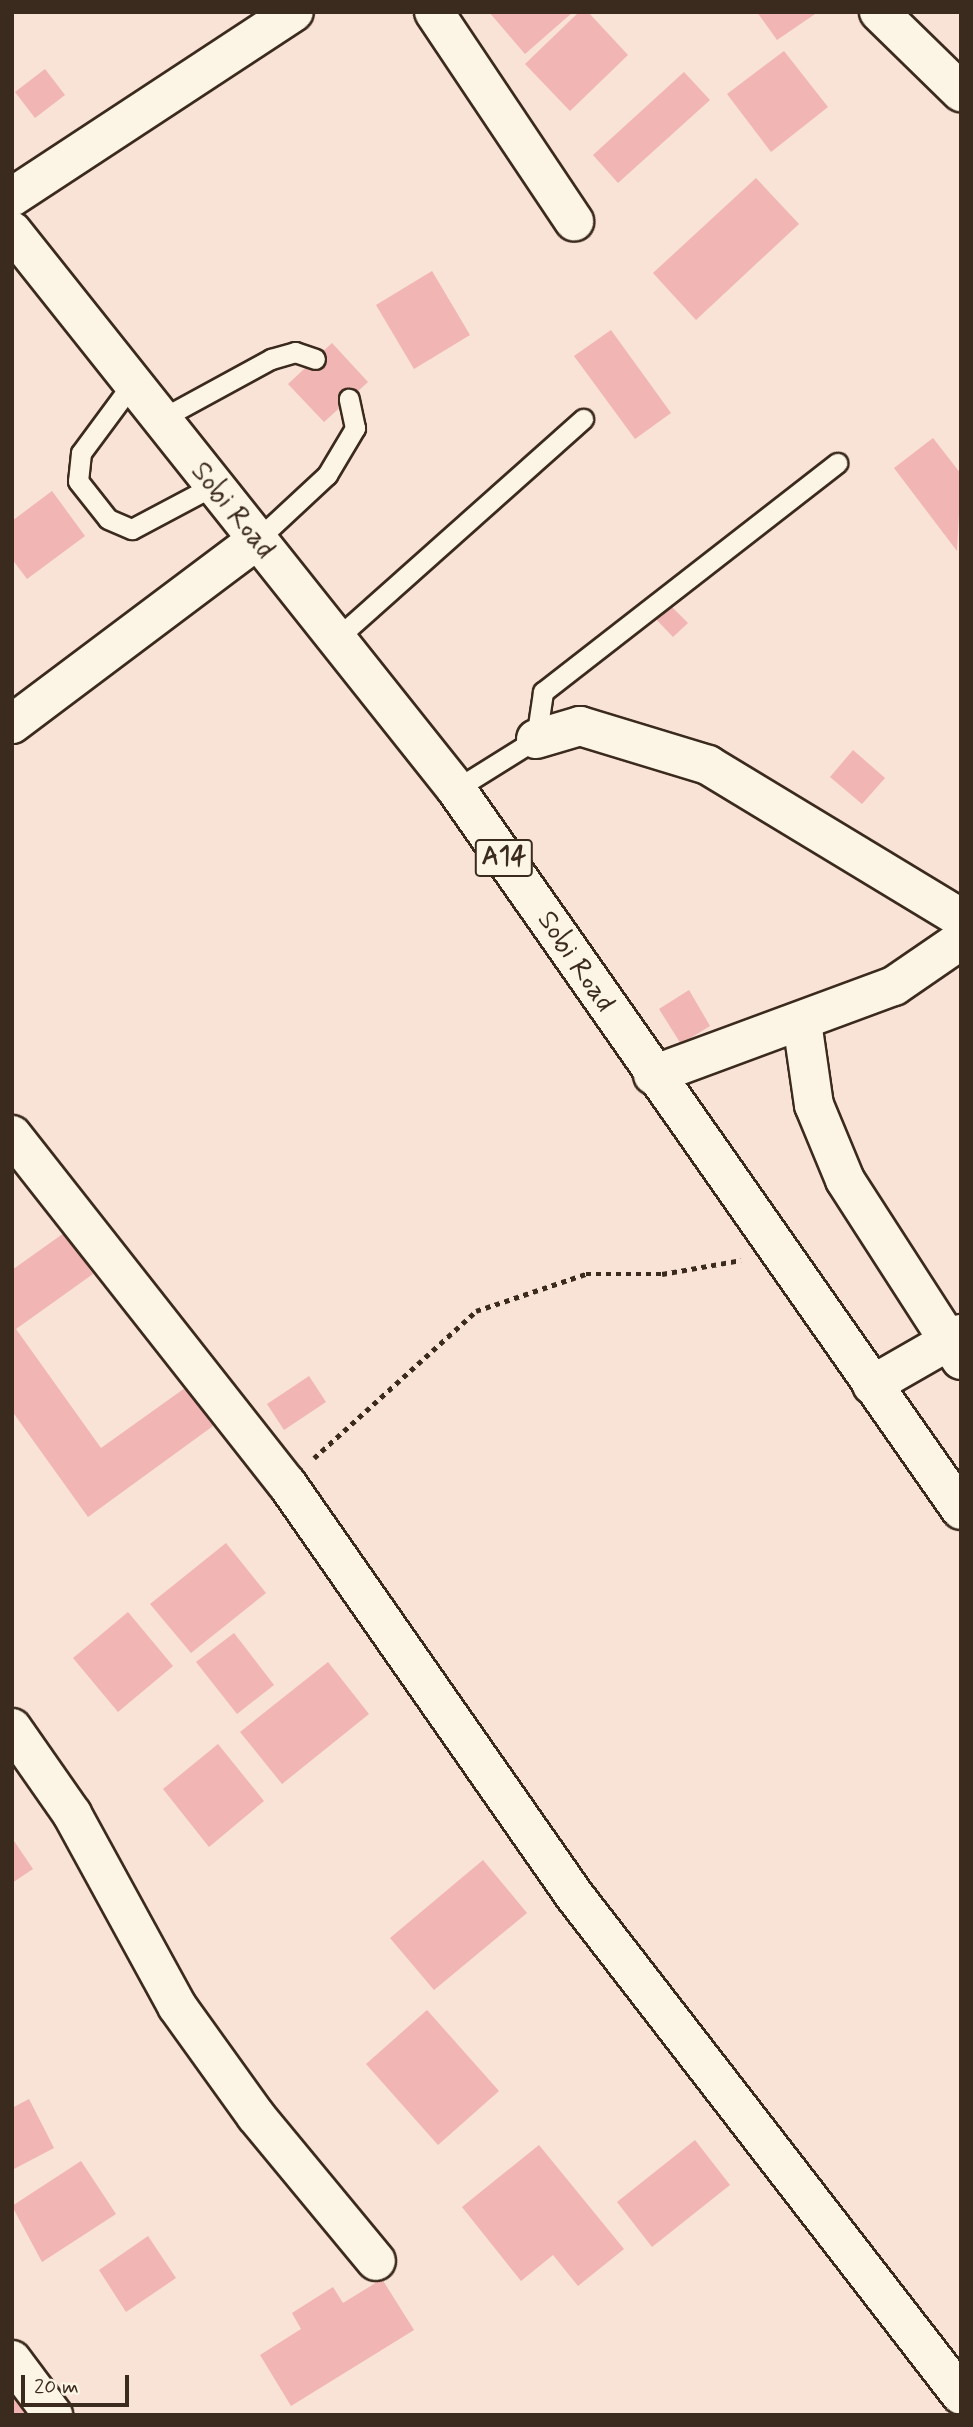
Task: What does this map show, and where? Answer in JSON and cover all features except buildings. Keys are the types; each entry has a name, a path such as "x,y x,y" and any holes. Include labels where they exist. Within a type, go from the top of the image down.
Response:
{"main road":[{"path":"12,197 294,12"},
{"path":"434,12 574,221"},
{"path":"879,12 961,92"},
{"name":"Sobi Road","path":"12,231 159,420 456,789 775,1250 961,1510"},
{"path":"12,724 257,540"},
{"path":"536,739 580,726 708,765 961,918"},
{"path":"653,1075 894,986 961,940"},
{"path":"802,1022 814,1105 845,1180 956,1345 872,1385"},
{"path":"12,1135 287,1484 574,1895 961,2395"},
{"path":"12,1728 72,1814 177,2007 256,2116 376,2261"},
{"path":"12,2360 52,2415"}],"lane":[{"path":"159,420 271,359 295,352 315,359"},
{"path":"132,384 81,453 78,481 107,519 132,528 213,486"},
{"path":"257,540 327,475 355,428 349,400"},
{"path":"336,639 583,419"},
{"path":"456,789 536,739 544,692 837,463"}],"path":[{"path":"287,1484 476,1311 586,1274 714,1268 775,1250"}]}
